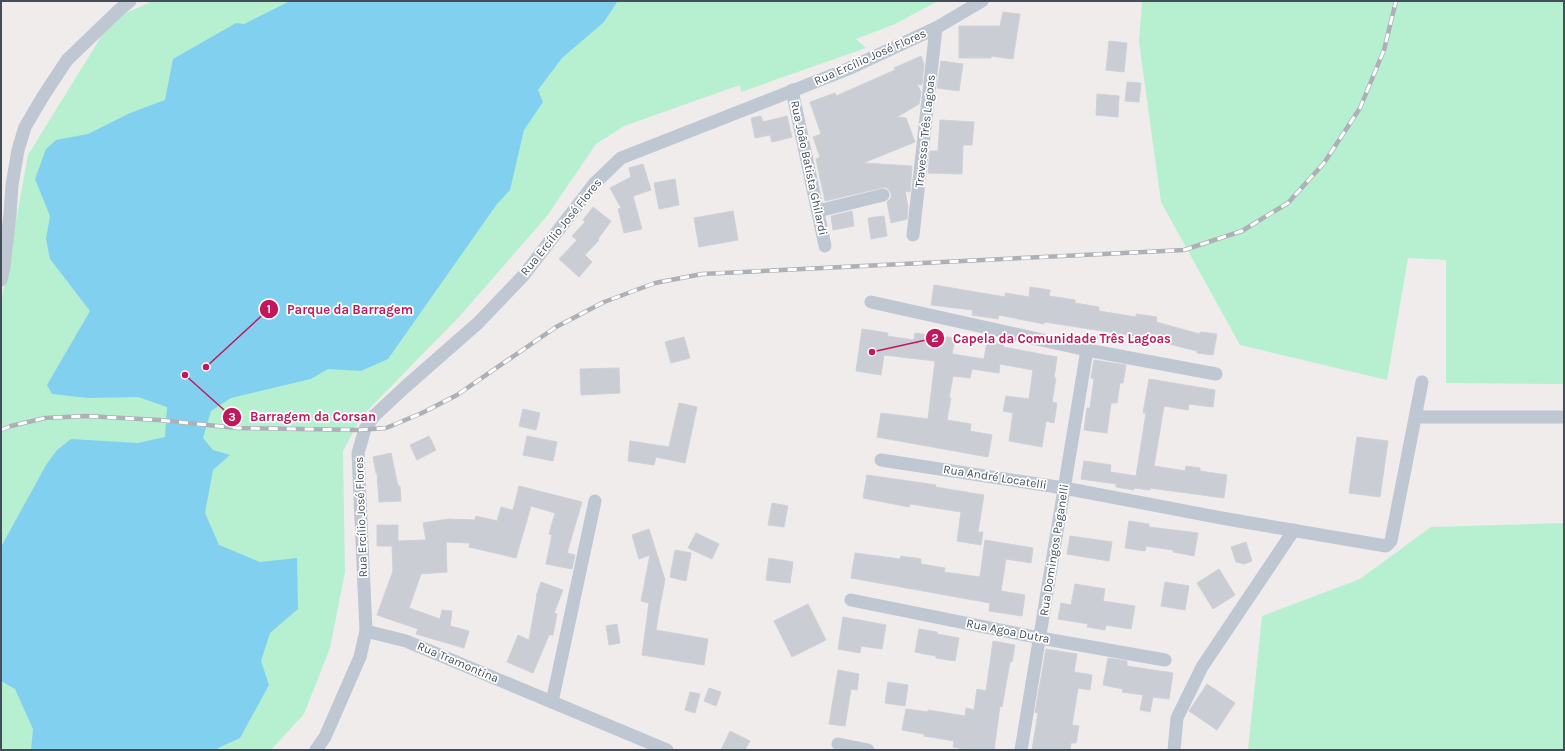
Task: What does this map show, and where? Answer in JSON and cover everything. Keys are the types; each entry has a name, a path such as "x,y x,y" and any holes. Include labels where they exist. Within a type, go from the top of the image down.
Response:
{"street":[{"path":"1,280 4,267 12,185 18,150 25,127 67,60 130,1"},
{"name":"Rua Ercílio José Flores","path":"366,631 358,453 365,429 374,416 478,323 522,276 594,184 621,158 792,90 848,70 936,28 982,1"},
{"name":"Travessa Três Lagoas","path":"914,234 936,28"},
{"name":"Rua João Batista Ghilardi","path":"792,90 825,246"},
{"path":"818,211 883,195"},
{"path":"871,302 1087,350 1216,374"},
{"name":"Rua Domingos Paganelli","path":"1021,750 1087,350"},
{"path":"1422,382 1416,417 1564,417"},
{"name":"Rua André Locatelli","path":"881,460 1064,488 1227,519 1386,546 1391,541 1416,417"},
{"path":"552,702 595,501"},
{"path":"1174,750 1177,718 1202,667 1294,530"},
{"name":"Rua Agoa Dutra","path":"851,600 1040,638 1165,660"},
{"path":"316,750 325,737 360,657 366,631"},
{"name":"Rua Tramontina","path":"366,631 406,641 667,750"},
{"path":"838,744 868,750"}],"green space":[{"path":"153,1 938,1 895,24 856,39 866,48 741,92 740,85 624,126 596,144 547,216 459,317 361,417 343,451 345,572 330,648 304,714 271,750 1,750 1,303 28,155 112,19"},
{"path":"1142,1 1564,1 1564,384 1446,383 1446,260 1408,258 1387,380 1240,345 1161,202 1139,42"},
{"path":"1564,523 1564,750 1248,750 1262,616 1360,579 1431,527"}],"water":[{"path":"290,1 617,2 604,22 562,58 538,90 543,102 524,130 510,190 497,204 388,359 361,371 328,369 311,379 231,398 211,411 203,438 213,450 230,455 213,470 205,513 219,545 260,562 297,558 298,609 270,633 261,661 269,685 240,738 214,750 31,750 33,729 15,689 1,681 1,547 46,465 57,450 71,439 138,443 165,437 167,407 138,397 88,398 52,394 47,385 90,311 50,259 46,239 50,216 35,179 46,149 56,140 88,134 130,113 165,100 173,59 236,23 244,24"}],"building":[{"path":"1003,12 1020,14 1013,59 991,56 991,58 959,58 959,26 1000,26"},
{"path":"1109,41 1127,43 1124,72 1106,70"},
{"path":"921,56 924,64 922,85 917,84 921,92 919,104 897,117 906,118 915,142 863,163 912,166 910,192 905,191 908,207 907,219 891,223 887,202 891,198 891,193 885,187 825,201 816,159 820,157 813,137 821,134 810,102 835,93 836,96 895,70 894,68"},
{"path":"941,61 963,64 959,91 937,88"},
{"path":"1127,82 1141,83 1139,102 1125,101"},
{"path":"1097,94 1119,96 1118,117 1096,115"},
{"path":"761,116 763,122 787,116 792,137 772,142 770,135 755,138 751,118"},
{"path":"940,120 974,122 972,145 963,145 962,174 928,173 930,151 938,151"},
{"path":"643,164 651,190 633,196 642,229 624,233 618,209 621,208 610,188 631,177 629,168"},
{"path":"675,179 679,205 659,209 654,183"},
{"path":"593,207 611,221 598,239 599,240 585,255 592,262 579,277 559,259 577,240 572,236 585,222 583,220"},
{"path":"733,211 738,240 699,247 694,218"},
{"path":"852,211 854,226 833,230 831,216"},
{"path":"884,216 887,236 871,239 868,218"},
{"path":"934,285 1005,297 1005,293 1029,297 1030,287 1050,290 1049,296 1075,300 1075,303 1099,307 1099,311 1136,317 1136,314 1157,317 1156,322 1200,334 1200,332 1217,334 1213,355 1197,353 1197,351 1161,342 1161,340 1045,322 1044,324 999,315 998,319 972,315 973,310 931,305"},
{"path":"862,329 888,333 887,336 914,340 915,333 955,338 952,354 984,359 987,342 1004,345 1003,347 1057,357 1054,378 1056,378 1052,402 1057,403 1054,423 1046,421 1042,447 1009,441 1013,413 1003,411 1006,396 1029,399 1033,370 1000,364 999,373 972,369 970,378 953,376 949,398 951,398 947,420 971,424 970,431 992,435 988,457 877,437 881,413 928,419 935,361 884,355 881,375 856,371"},
{"path":"684,337 690,358 671,363 665,342"},
{"path":"1094,360 1126,365 1123,383 1120,383 1117,403 1111,403 1107,433 1084,430 1087,408 1090,408 1094,379 1091,378"},
{"path":"619,368 620,393 581,395 580,369"},
{"path":"1149,379 1215,390 1213,407 1189,404 1188,410 1164,406 1154,466 1185,471 1186,466 1200,468 1200,471 1227,475 1224,498 1150,488 1150,490 1134,488 1134,490 1116,487 1116,484 1081,479 1084,461 1111,465 1110,472 1136,476 1146,413 1143,413"},
{"path":"679,403 697,407 685,463 656,457 654,465 628,461 630,441 669,447"},
{"path":"523,409 540,413 536,430 519,426"},
{"path":"429,436 436,450 417,460 410,445"},
{"path":"527,436 557,442 553,461 523,455"},
{"path":"1357,437 1388,441 1380,497 1349,493"},
{"path":"391,453 398,486 400,486 401,501 379,502 377,473 373,457"},
{"path":"867,475 936,485 935,487 984,495 978,532 983,532 981,545 957,541 961,512 910,504 909,507 863,498"},
{"path":"519,486 582,502 567,553 575,555 572,569 546,564 552,535 549,534 555,513 531,506 516,558 469,547 470,543 446,542 447,572 421,574 409,608 440,619 442,610 452,611 450,626 469,631 464,648 416,634 418,629 377,615 393,571 392,546 377,546 377,525 398,525 398,541 426,540 423,523 449,519 475,520 476,516 497,521 501,507 513,510"},
{"path":"772,503 788,506 784,527 768,525"},
{"path":"1129,521 1149,524 1149,527 1198,533 1194,556 1173,552 1173,550 1146,546 1145,551 1125,548"},
{"path":"649,529 665,580 656,630 708,639 704,665 642,655 649,603 641,601 650,555 639,559 632,535"},
{"path":"696,533 719,544 712,559 688,548"},
{"path":"1070,536 1112,542 1109,561 1067,554"},
{"path":"985,540 1033,548 1031,563 1006,559 1001,591 1025,595 1022,616 989,611 990,603 851,578 855,553 900,559 901,556 921,559 921,564 945,568 944,572 980,577"},
{"path":"1246,542 1252,561 1244,564 1236,562 1231,547"},
{"path":"675,550 691,553 686,581 670,577"},
{"path":"769,558 793,562 790,583 766,580"},
{"path":"1219,569 1235,595 1213,609 1197,583"},
{"path":"541,582 563,590 554,613 557,614 553,635 549,635 533,673 507,662 518,635 529,640 536,596"},
{"path":"1165,582 1189,586 1185,610 1161,606"},
{"path":"1075,584 1105,589 1103,601 1135,606 1131,629 1106,625 1105,630 1087,627 1088,624 1058,619 1061,603 1071,605"},
{"path":"808,604 826,640 792,657 774,621"},
{"path":"843,617 886,625 882,649 861,646 860,653 838,649"},
{"path":"617,624 620,643 609,645 606,626"},
{"path":"919,629 959,638 955,661 936,658 936,656 915,652"},
{"path":"993,641 1015,645 1012,662 1010,662 1002,707 1000,706 994,750 969,750 953,747 954,741 924,736 924,734 902,730 906,709 928,712 928,710 965,716 966,708 974,710 977,689 986,691"},
{"path":"1046,649 1077,654 1074,672 1092,675 1090,690 1078,688 1072,725 1079,726 1076,743 1071,743 1070,750 1032,750 1038,713 1035,712"},
{"path":"1108,658 1127,661 1127,666 1173,673 1169,699 1153,697 1150,712 1140,710 1143,695 1122,692 1123,689 1103,685"},
{"path":"838,670 859,674 857,690 851,689 845,726 829,724"},
{"path":"888,682 908,685 905,706 885,703"},
{"path":"1207,684 1235,703 1217,730 1189,711"},
{"path":"709,688 721,692 716,706 704,701"},
{"path":"690,692 700,694 695,713 685,710"},
{"path":"730,731 750,741 745,750 721,750"}],"railway":[{"path":"1,430 11,426 45,418 86,416 159,420 237,428 358,430 386,428 422,413 457,395 556,327 604,302 655,283 702,274 1184,250 1242,231 1288,203 1324,163 1360,108 1384,50 1396,1"}],"place":[{"name":"Capela da Comunidade Três Lagoas","path":"872,352"},
{"name":"Parque da Barragem","path":"206,367"},
{"name":"Barragem da Corsan","path":"185,375"}]}
